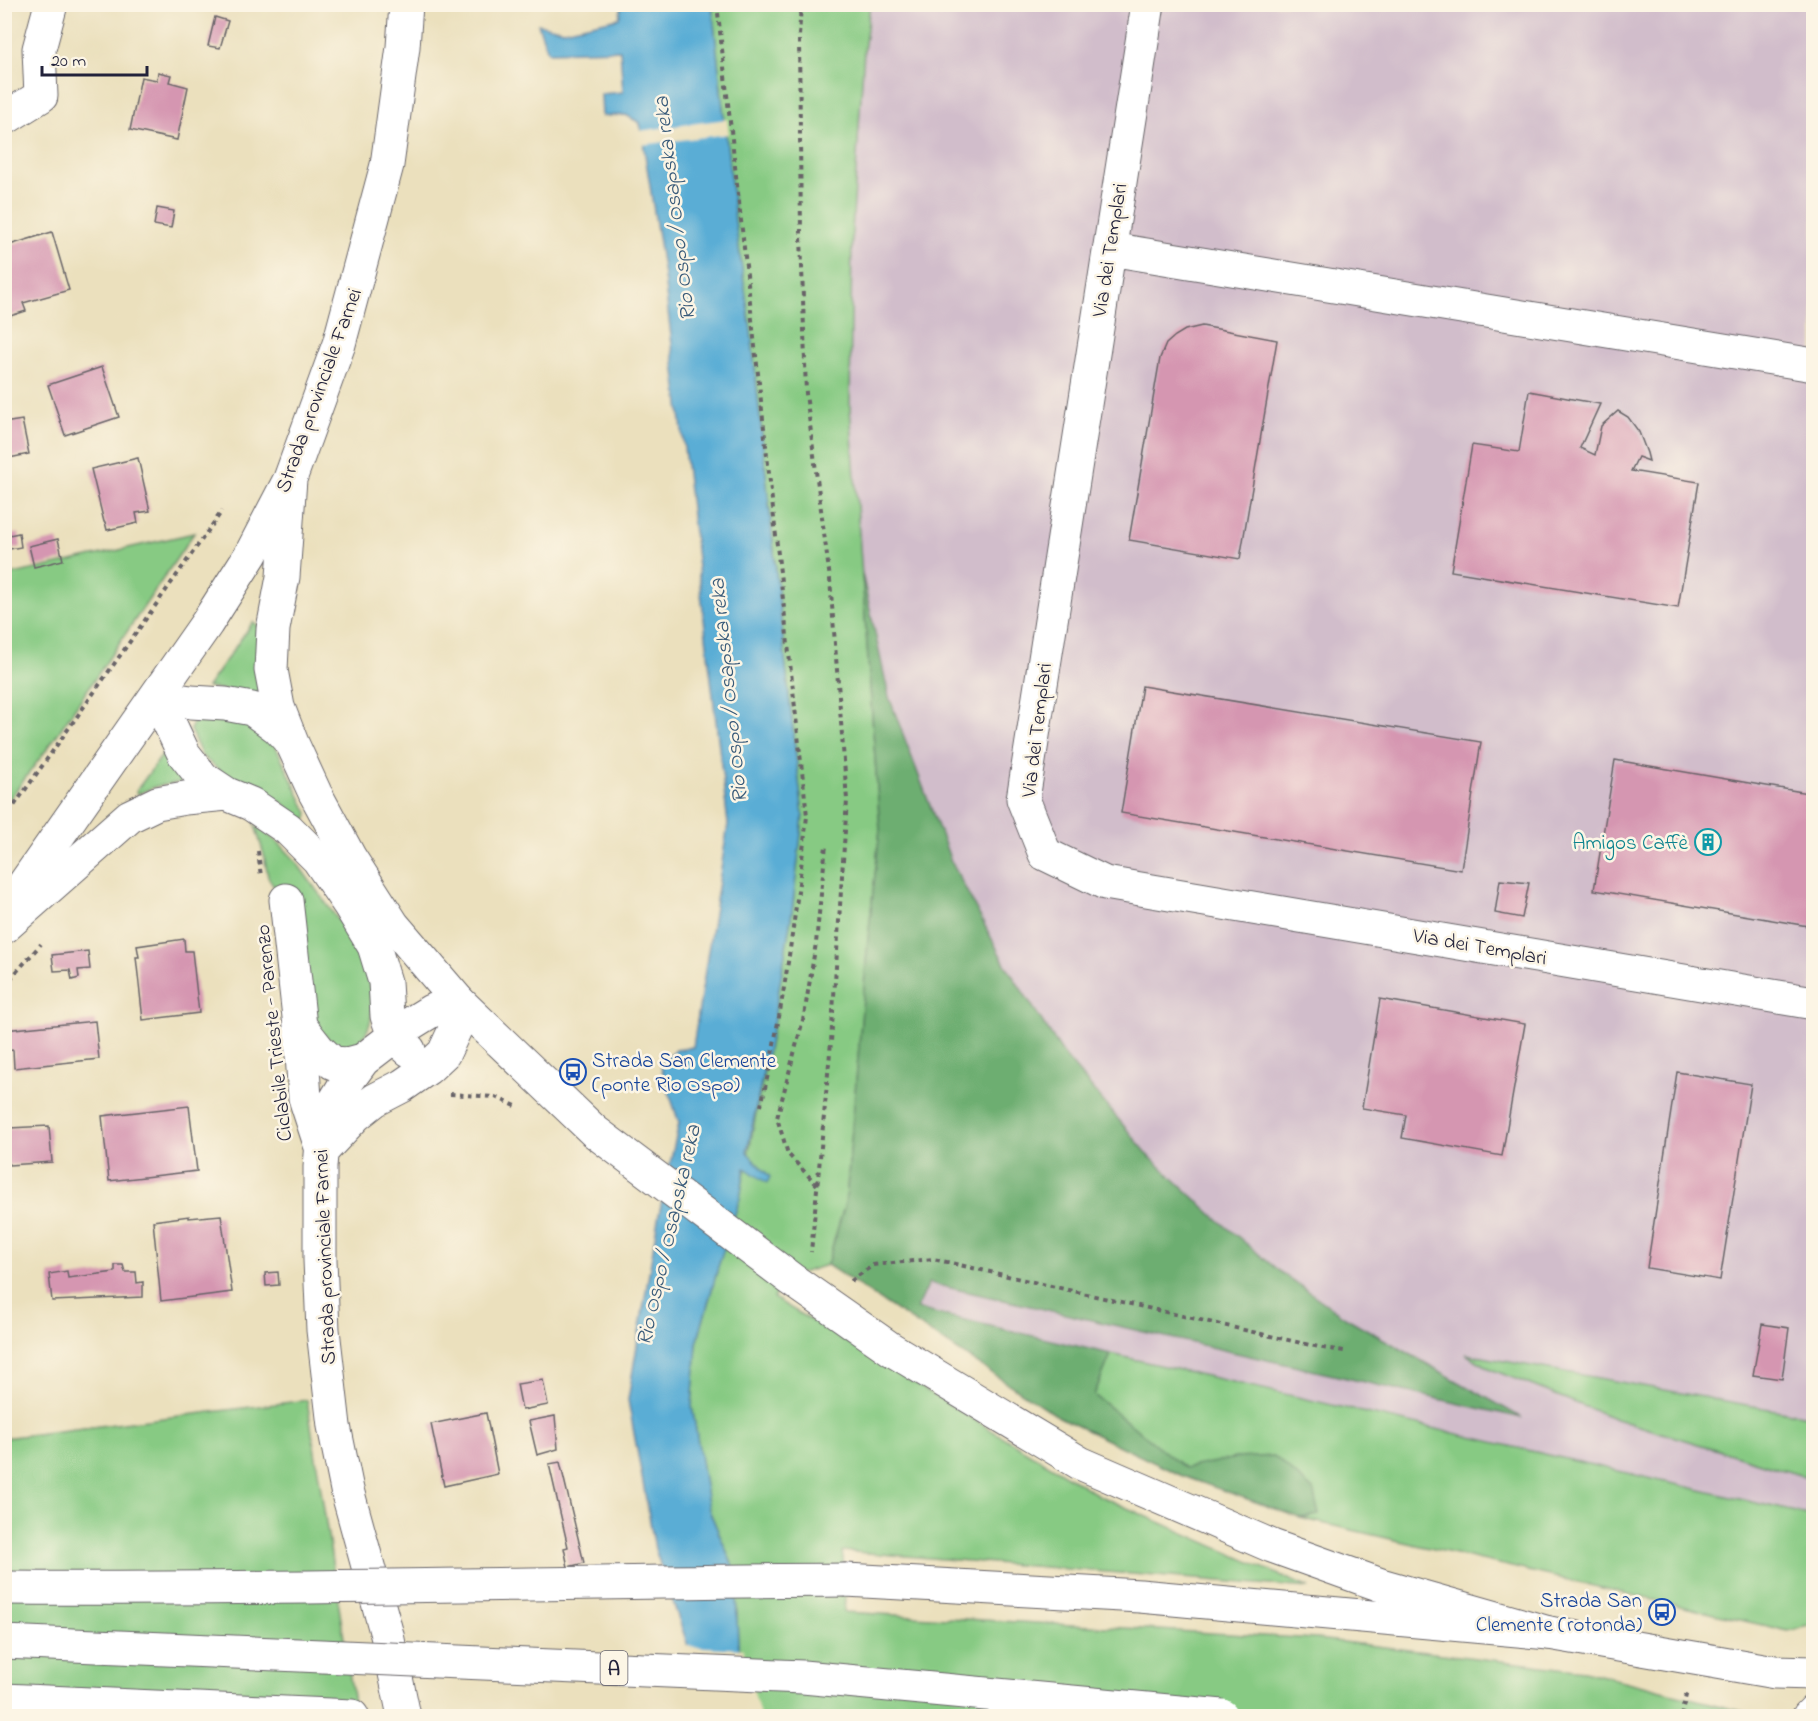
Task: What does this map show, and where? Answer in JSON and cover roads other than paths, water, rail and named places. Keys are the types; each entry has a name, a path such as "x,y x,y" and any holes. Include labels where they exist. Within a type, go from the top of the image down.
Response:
{"main road":[{"path":"4,119 41,96 39,49 51,4"},
{"name":"Strada provinciale Farnei","path":"4,913 157,697 251,554 290,480 339,344 387,165 403,47 406,4"},
{"name":"Via dei Templari","path":"1148,4 1023,799 1045,854 1105,883 1814,1003"},
{"path":"1110,249 1814,365"},
{"path":"290,480 283,577 273,629 271,670 278,708 315,793 350,858 393,925 459,1002 594,1131 799,1268 891,1349 1080,1463 1251,1537 1381,1585 1549,1633"},
{"path":"157,697 252,709 292,743"},
{"path":"157,697 184,754 202,778 227,794 251,804 288,829 318,859 374,946 385,982 387,1016 394,1036 428,1068"},
{"path":"4,927 130,816 157,803 227,794"},
{"name":"Strada provinciale Farnei","path":"286,900 300,1026 305,1098 322,1151 320,1167 323,1330 334,1426 347,1490 387,1635 404,1716"},
{"path":"322,1151 324,1119 363,1060 431,1011 459,1002"},
{"path":"322,1151 356,1115 375,1100 402,1086 428,1068 444,1053 457,1025 459,1002"},
{"path":"300,1026 318,1049 333,1063 348,1064 363,1060"},
{"path":"4,1588 165,1589 632,1581 846,1580 1140,1596 1549,1633 1694,1659 1775,1671 1814,1673"},
{"name":"A","path":"4,1642 803,1677 1222,1716"},
{"path":"4,1700 352,1716"},
{"path":"1809,1716 1814,1711"}],"water":[{"name":"Rio Ospo / Osapska reka","path":"622,5 712,5 735,221 751,331 803,816 792,912 773,1024 747,1152 770,1177 767,1183 745,1168 740,1198 697,1343 692,1406 709,1510 735,1571 738,1643 757,1716 707,1716 687,1643 655,1549 628,1400 658,1219 679,1123 660,1064 676,1050 693,1047 728,824 663,268 640,123 626,115 602,116 601,94 623,92 620,50 548,52 538,24 564,30 619,18"}],"place":[{"name":"Amigos Caffè","path":"1708,842"},
{"name":"Strada San Clemente (ponte Rio Ospo)","path":"573,1072"},
{"name":"Strada San Clemente (rotonda)","path":"1662,1612"}]}
